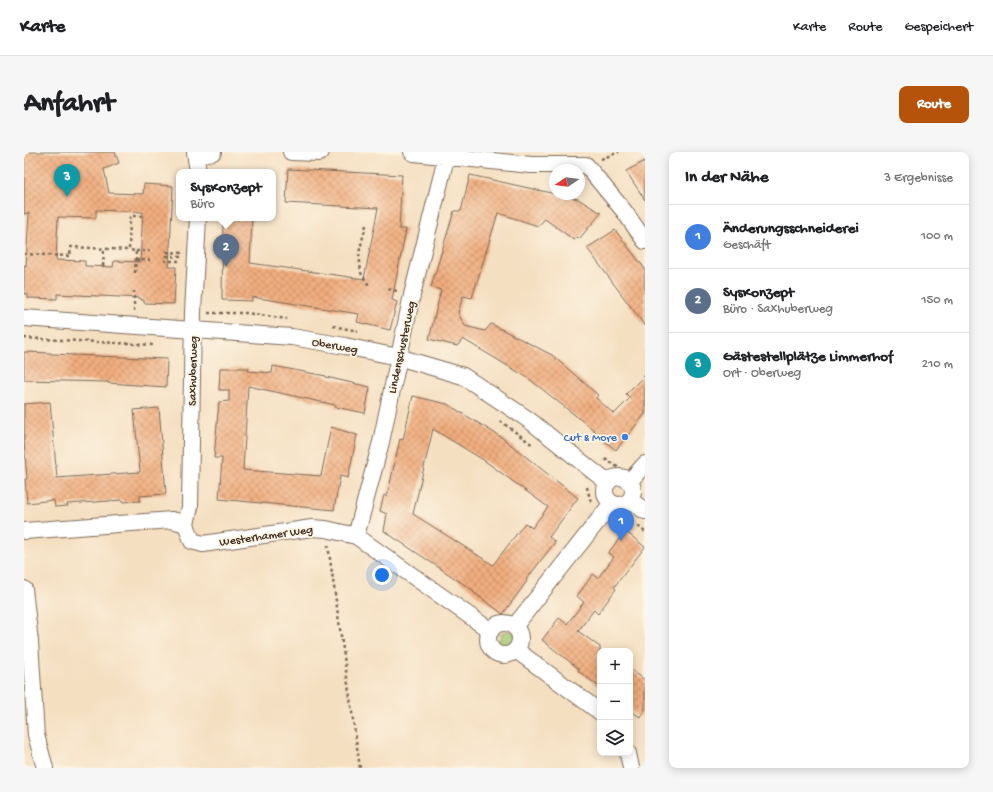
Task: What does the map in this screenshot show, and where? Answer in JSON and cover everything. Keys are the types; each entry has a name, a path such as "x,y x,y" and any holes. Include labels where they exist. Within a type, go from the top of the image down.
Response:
{"street":[{"path":"198,169 196,154 213,152"},
{"path":"290,152 321,152"},
{"path":"412,152 446,158 531,165 588,159 645,241"},
{"name":"Lindenschusterweg","path":"356,536 380,442 398,357 446,158"},
{"name":"Saxhuberweg","path":"186,524 190,507 192,330 198,221"},
{"name":"Oberweg","path":"24,318 292,337 398,357 463,376 529,420 608,483"},
{"path":"629,482 645,464"},
{"path":"514,627 607,508 624,504 630,500 633,489 629,482 619,478 611,480 608,483 606,491 607,508"},
{"path":"630,500 645,511"},
{"path":"24,531 172,520 186,524"},
{"name":"Westerhamer Weg","path":"186,524 192,541 203,544 312,528 326,529 356,536 490,631"},
{"path":"24,589 30,642 36,735 45,768"},
{"path":"504,623 514,627 520,635 520,640 516,650 502,656 492,651 488,641 490,631 499,624 504,623"},
{"path":"516,650 597,710"},
{"path":"629,756 632,768"}],"path":[{"path":"129,250 130,216 142,216"},
{"path":"366,225 359,253 361,273 370,287"},
{"path":"24,254 70,256 71,248 150,251"},
{"path":"103,266 104,249"},
{"path":"135,273 136,250"},
{"path":"164,261 181,262 182,257 167,256 166,252 196,254"},
{"path":"136,260 150,260"},
{"path":"24,338 160,345"},
{"path":"496,418 535,446"},
{"path":"586,484 590,499 607,508 617,521 633,523 645,532"},
{"path":"326,529 360,768"}],"green space":[{"path":"508,631 514,634 517,640 514,646 508,649 502,646 499,640 502,634"}],"building":[{"path":"24,152 115,152 119,163 104,169 109,193 143,194 144,184 173,186 169,267 176,267 174,304 144,303 144,300 141,300 141,298 57,294 57,299 28,298 28,294 24,294 24,265 26,266 29,213 24,214","holes":["96,210 143,212 140,262 114,261 113,267 85,266 85,261 56,260 58,217 96,218"]},
{"path":"645,161 645,200 626,171"},
{"path":"288,169 402,175 399,229 406,229 392,300 397,302 390,330 357,322 359,314 252,297 252,301 222,300 223,221 252,221 250,263 364,279 378,208 286,203"},
{"path":"470,175 549,193 549,200 580,200 601,213 579,239 578,237 574,240 545,219 538,226 498,213 472,298 463,296 458,313 465,326 485,331 491,324 552,355 598,395 596,398 614,414 630,398 626,394 645,375 645,414 616,450 594,433 595,431 528,378 463,339 457,346 429,339 441,290 431,287 454,211 461,211"},
{"path":"615,230 645,269 645,326 587,248"},
{"path":"24,352 167,359 166,387 108,382 24,380"},
{"path":"273,366 326,376 370,387 365,413 248,386 243,470 321,476 331,427 357,435 348,478 340,476 334,510 219,499 222,458 214,458 219,402 229,401 229,390 219,390 220,368 249,368 248,371 272,373"},
{"path":"413,396 447,404 501,437 578,498 549,537 555,542 526,580 527,581 503,614 473,592 474,591 384,531 387,514 380,511 384,495 387,497 400,439 403,440","holes":["433,429 485,461 548,507 532,528 525,523 493,565 413,514"]},
{"path":"50,402 57,478 140,472 134,410 159,408 166,494 140,496 140,501 124,502 123,500 67,504 68,506 55,507 54,500 27,503 25,479 27,479 24,441 24,404"},
{"path":"625,531 645,547 614,587 616,589 598,614 594,610 578,631 600,647 597,648 597,685 578,671 579,669 542,640 559,618 567,624 584,602 577,596 593,574 598,578 614,557 608,553"},
{"path":"633,671 645,680 645,709 640,717 633,712"}],"place":[{"name":"Gästestellplätze Limmerhof","path":"67,197"},
{"name":"SysKonzept","path":"226,267"},
{"name":"Cut & More","path":"625,437"},
{"name":"Änderungsschneiderei","path":"621,541"}]}
